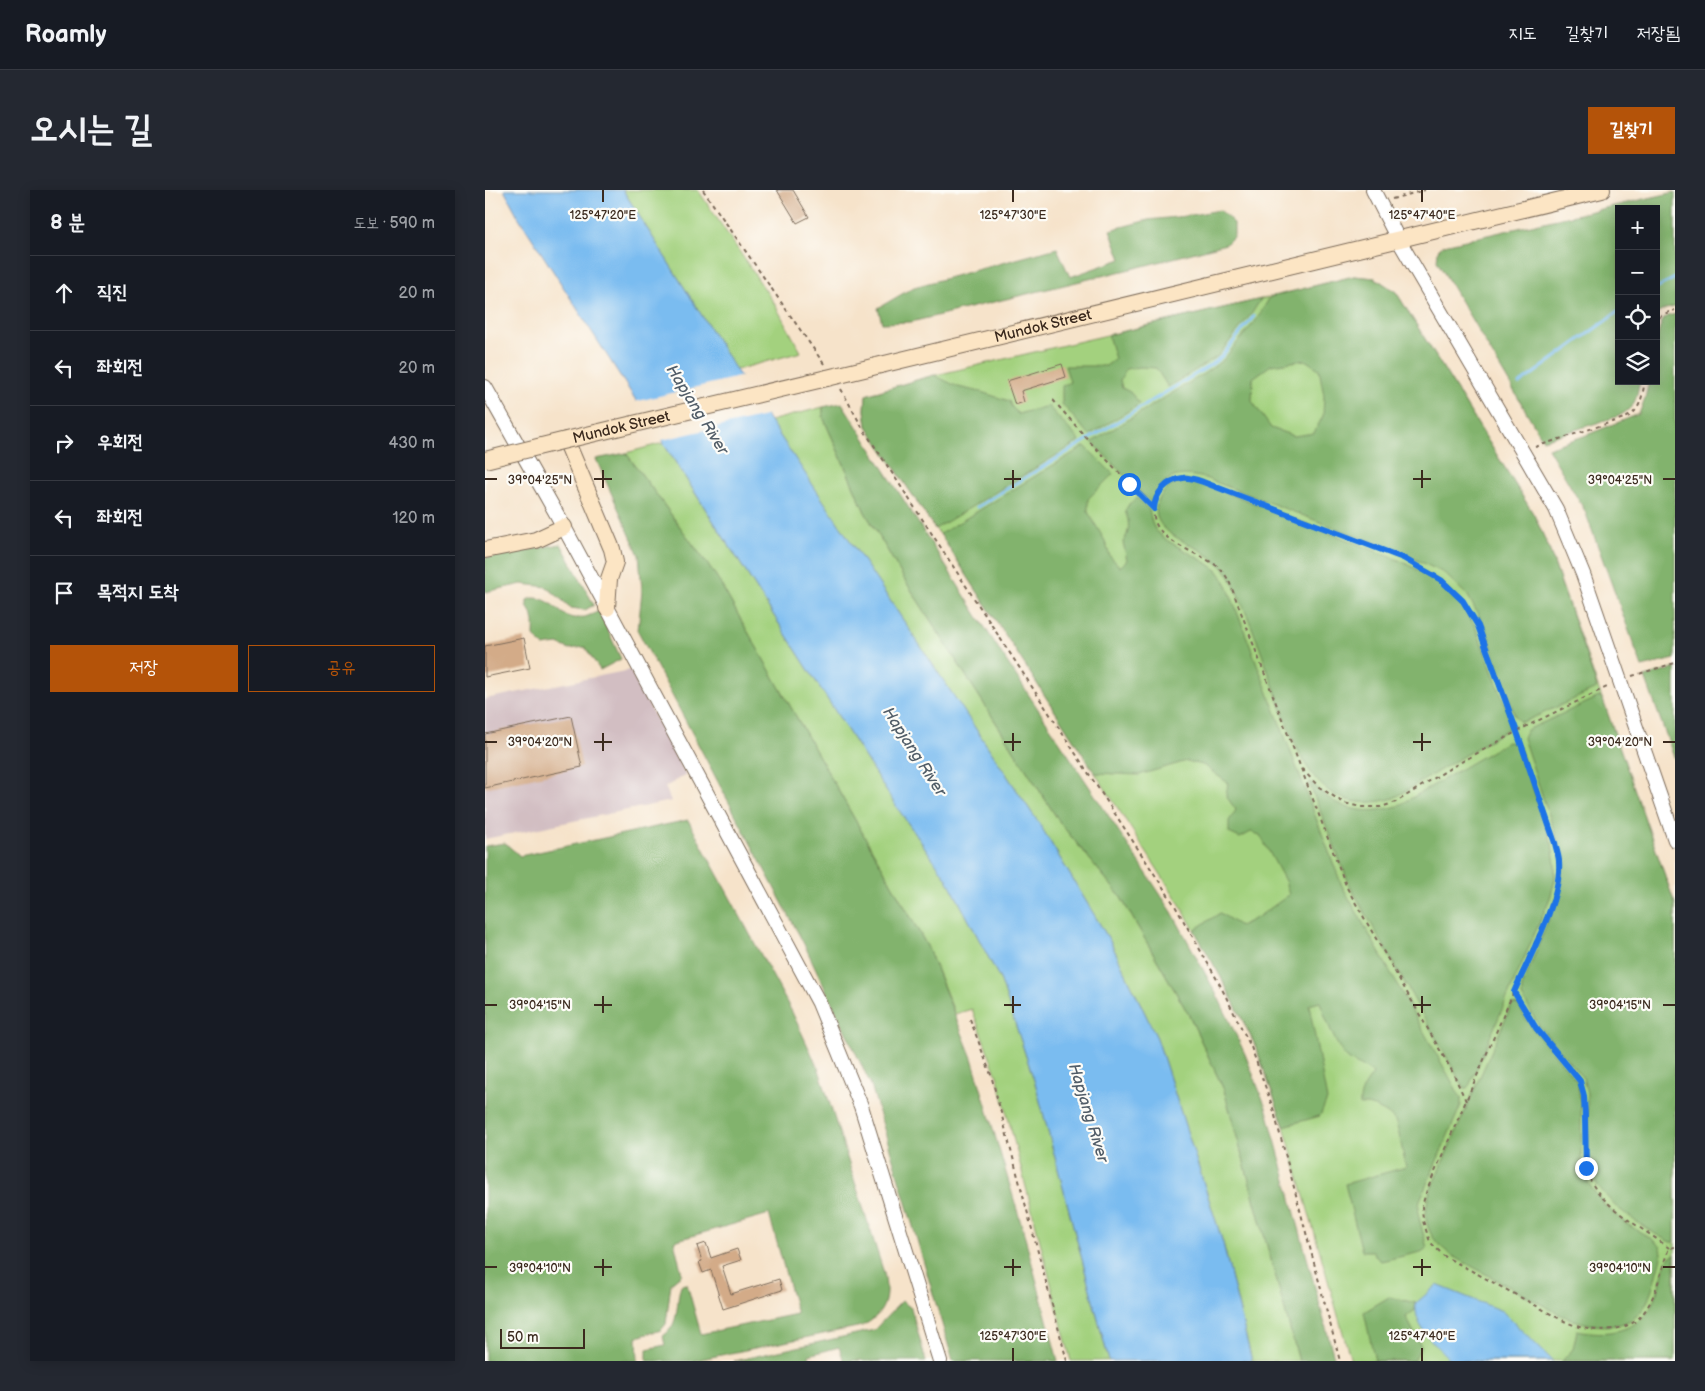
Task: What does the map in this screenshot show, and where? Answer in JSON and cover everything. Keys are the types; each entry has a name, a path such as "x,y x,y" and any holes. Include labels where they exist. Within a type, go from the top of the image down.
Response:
{"main road":[{"name":"Mundok Street","path":"485,460 1602,190"},
{"path":"566,440 612,549 615,562 609,580 607,608"},
{"path":"485,550 535,540 564,527"}],"street":[{"path":"1377,196 1398,239 1556,509 1583,574 1675,840"},
{"path":"485,387 564,527 819,1002 861,1106 939,1361"}],"path":[{"path":"703,190 831,377 1174,904 1219,983 1251,1047 1273,1108 1340,1361"},
{"path":"1377,196 1425,190"},
{"path":"1660,317 1675,310"},
{"path":"1523,451 1635,413 1642,397 1644,385"},
{"path":"1053,400 1085,437 1154,509"},
{"path":"1466,1100 1452,1071 1347,888 1229,581 1219,567 1170,539 1159,529 1153,517 1159,492 1171,482 1184,478 1203,482 1403,558 1441,580 1463,601 1478,626 1555,843 1559,861 1558,880 1553,902 1427,1190 1422,1206 1423,1221 1430,1242 1444,1256 1577,1326 1606,1330 1613,1330 1637,1320 1651,1304 1669,1248"},
{"path":"1301,767 1319,787 1344,803 1361,807 1381,807 1396,802 1452,767 1527,726 1603,690 1619,680 1675,663"},
{"path":"1514,992 1536,1028 1580,1081 1584,1096 1585,1161 1587,1174 1591,1182 1609,1205 1629,1221 1669,1248 1675,1247"},
{"path":"970,1019 991,1075 1067,1361"}],"shaded area":[{"path":"630,670 686,775 665,787 671,801 485,839 485,699"}],"green space":[{"path":"623,190 698,190 774,303 801,352 736,370"},
{"path":"1675,192 1675,307 1660,312 1660,205 1618,205"},
{"path":"1615,206 1615,385 1639,385 1632,406 1619,416 1543,440 1437,261 1438,250 1444,245"},
{"path":"1220,210 1234,223 1234,236 1226,244 911,322 882,323 878,308 914,287 1057,248 1070,277 1121,259 1110,230 1148,220"},
{"path":"1354,276 1375,278 1396,292 1534,515 1548,546 1675,904 1675,1361 1351,1361 1284,1126 1255,1045 1222,979 1178,901 940,534 867,426 866,395 923,378"},
{"path":"1354,276 1375,278 1396,292 1534,515 1548,546 1596,684 1596,689 1520,722 1515,716 1484,625 1468,596 1444,573 1406,555 1205,478 1186,475 1172,478 1166,481 1151,503 1092,442 1202,375 1223,360 1257,319 1270,297","holes":["1305,360 1319,369 1324,396 1323,416 1314,433 1294,436 1271,428 1252,401 1253,378 1271,365"]},
{"path":"1261,299 1218,356 1168,387 1156,368 1140,367 1126,369 1120,380 1122,388 1130,392 1140,404 1089,435 1062,404 1062,386 1070,382 1065,366 1106,366 1115,359 1108,335"},
{"path":"1675,314 1675,659 1642,667 1585,511 1548,448 1639,414 1648,385 1660,385 1660,328 1664,319"},
{"path":"934,375 958,387 1009,401 1018,414 1048,406 1080,441 935,529 867,426 865,410 866,395"},
{"path":"842,403 1005,659 1172,912 1219,999 1245,1054 1267,1110 1335,1361 1299,1361 1224,1090 1189,1015 1120,896 1061,824 906,582 865,512 823,417 823,407"},
{"path":"823,407 823,417 865,512 906,582 1061,824 1120,896 1189,1015 1224,1090 1299,1361 1252,1361 1223,1243 1157,1038 1110,941 1040,825 770,421"},
{"path":"663,443 896,806 947,879 1001,981 1036,1086 1109,1361 1071,1361 998,1079 972,1009 955,1014 927,946 716,576 626,453"},
{"path":"1085,446 1113,474 1088,499 1088,512 1105,541 1110,556 1120,567 1127,560 1123,542 1129,527 1125,511 1129,504 1137,498 1149,510 1156,531 1168,541 1218,571 1226,583 1342,886 1461,1098 1461,1105 1420,1200 1418,1214 1427,1248 1421,1252 1381,1261 1373,1251 1362,1251 1345,1184 1406,1167 1395,1121 1379,1109 1368,1105 1360,1105 1362,1092 1373,1074 1349,1060 1342,1052 1331,1031 1320,1002 1309,1005 1327,1100 1320,1116 1284,1126 1255,1045 1222,979 1194,930 1220,913 1240,926 1258,917 1289,895 1285,881 1260,835 1251,832 1240,838 1229,833 1229,821 1236,810 1226,796 1228,783 1203,765 1187,761 1139,775 1095,773 940,534"},
{"path":"626,453 716,576 927,946 972,1058 1023,1230 1058,1361 953,1361 871,1085 804,944 638,631 642,590 639,555 596,459"},
{"path":"1185,480 1203,483 1401,561 1439,581 1461,603 1475,626 1509,715 1510,724 1508,729 1394,798 1367,802 1346,799 1328,790 1314,777 1293,739 1253,629 1228,573 1207,554 1169,532 1162,526 1158,518 1156,510 1163,492"},
{"path":"561,544 594,605 585,610 571,608 547,587 522,584 485,592 485,558"},
{"path":"532,598 542,599 561,612 575,618 586,617 599,611 621,659 600,670 585,647 569,649 558,644 543,646 534,636 534,619 527,603 527,600"},
{"path":"1675,668 1675,760 1645,677"},
{"path":"1599,697 1603,700 1675,904 1675,1242 1670,1242 1657,1235 1614,1205 1594,1181 1589,1167 1587,1093 1583,1078 1539,1026 1522,996 1522,987 1555,903 1561,881 1562,860 1558,842 1523,738 1527,730"},
{"path":"1507,742 1516,743 1519,746 1552,844 1555,880 1550,898 1470,1084 1467,1088 1464,1088 1350,886 1309,783 1311,782 1330,799 1340,805 1361,810 1385,809 1398,806"},
{"path":"688,820 792,1012 819,1070 884,1273 886,1298 884,1304 876,1316 862,1326 692,1361 647,1361 647,1349 665,1345 663,1336 673,1326 681,1285 687,1284 701,1334 797,1314 769,1214 674,1241 682,1274 671,1283 666,1324 661,1330 637,1337 638,1361 485,1361 485,846 505,843 520,856"},
{"path":"1512,1004 1519,1005 1524,1016 1535,1031 1577,1081 1581,1104 1581,1167 1588,1183 1605,1206 1625,1223 1652,1239 1661,1247 1662,1254 1654,1285 1647,1302 1640,1313 1631,1320 1620,1324 1596,1325 1561,1315 1453,1256 1437,1242 1428,1228 1426,1211 1430,1191"},
{"path":"1675,1254 1675,1361 1562,1361 1573,1349 1577,1330 1599,1333 1619,1330 1637,1322 1645,1315 1655,1299 1666,1263"},
{"path":"1389,1297 1416,1303 1415,1310 1406,1317 1421,1346 1414,1361 1375,1361 1364,1312"},
{"path":"902,1301 911,1308 926,1361 844,1361 839,1347 809,1355 810,1361 734,1361 874,1330"}],"water":[{"name":"Hapjang River","path":"504,190 623,190 736,370 1040,825 1110,941 1157,1038 1223,1243 1252,1361 1109,1361 1036,1086 1001,981 947,879 896,806 519,218"},
{"path":"1437,1285 1502,1311 1553,1361 1451,1361 1422,1328 1416,1312 1416,1303"}],"pier":[{"path":"743,376 769,415 658,441 634,402"}],"building":[{"path":"777,190 793,190 809,217 797,223"},
{"path":"1062,364 1066,377 1021,391 1024,402 1015,405 1007,381"},
{"path":"524,638 530,668 485,677 485,646"},
{"path":"571,716 582,767 485,788 485,734"},
{"path":"706,1243 711,1258 737,1249 741,1260 722,1266 731,1294 779,1279 782,1290 723,1309 711,1270 703,1273 699,1262 702,1261 697,1246"}],"waterway":[{"path":"1660,286 1675,278"},
{"path":"1519,384 1615,314"},
{"path":"977,507 1209,366 1221,357 1254,316"}],"route":[{"path":"1129,484 1154,509 1159,492 1171,482 1184,478 1203,482 1403,558 1441,580 1463,601 1478,626 1517,732 1555,843 1559,861 1558,880 1553,902 1514,992 1536,1028 1555,1052 1573,1070 1580,1081 1584,1096 1586,1168"}]}
